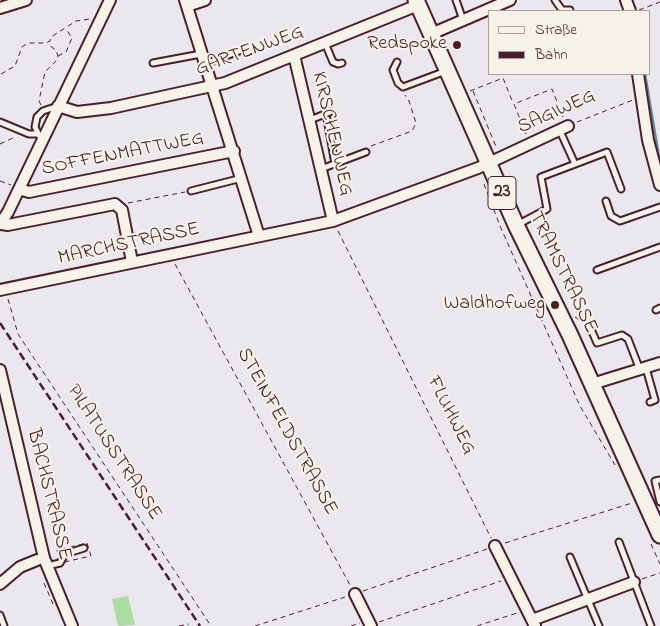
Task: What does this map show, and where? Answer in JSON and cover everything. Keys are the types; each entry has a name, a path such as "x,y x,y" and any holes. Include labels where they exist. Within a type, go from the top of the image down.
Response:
{"main road":[{"name":"TRAMSTRASSE","path":"417,3 516,225 592,384 660,535"}],"street":[{"path":"0,8 26,0"},
{"path":"0,224 19,189 40,138 58,106 110,0"},
{"path":"205,0 185,3 211,87 234,151 259,236"},
{"path":"431,34 510,0"},
{"path":"626,0 634,10"},
{"name":"GARTENWEG","path":"58,106 77,112 111,108 211,87 294,56 417,3"},
{"name":"KIRSCHENWEG","path":"294,56 333,221"},
{"path":"638,75 648,140 660,185"},
{"name":"SAGIWEG","path":"333,221 489,163 565,128"},
{"name":"SOFFENMATTWEG","path":"19,189 29,192 234,151"},
{"path":"0,224 23,222 115,204 120,206 132,262"},
{"name":"MARCHSTRASSE","path":"3,289 333,221"},
{"path":"592,384 660,363"},
{"name":"BACHSTRASSE","path":"0,370 42,563 72,626"},
{"path":"496,546 534,623 634,582"},
{"path":"0,584 20,567 42,563"},
{"path":"355,594 371,625"}],"lane":[{"path":"456,0 463,20"},
{"path":"555,0 562,10 570,10"},
{"path":"324,43 333,62 342,63"},
{"path":"153,63 203,59 239,52"},
{"path":"397,62 393,70 398,83 403,87 447,71"},
{"path":"40,138 35,121 43,111 58,106"},
{"path":"310,120 330,112"},
{"path":"327,120 335,164"},
{"path":"0,122 40,138"},
{"path":"565,128 575,164"},
{"path":"321,169 368,149"},
{"path":"516,225 547,210 541,178 607,152 620,189"},
{"path":"191,191 242,178"},
{"path":"606,201 612,216 620,220 660,207"},
{"path":"597,270 660,247"},
{"path":"590,327 597,343 622,335 628,339 643,369 655,400 650,402"},
{"path":"660,480 655,481 660,502"},
{"path":"619,542 651,626"},
{"path":"42,563 60,563 65,554 84,548"},
{"path":"570,557 600,626"},
{"path":"0,616 4,626"}],"path":[{"path":"638,10 660,2"},
{"path":"46,43 51,37 76,21 103,16"},
{"path":"43,111 39,101 45,72 57,60 58,56 66,52 72,38 65,28"},
{"path":"1,74 15,66 22,47 28,43 46,43 56,50 58,56"},
{"path":"458,96 502,78 530,144"},
{"path":"368,149 412,131 416,123 403,87"},
{"path":"514,104 552,89 565,128"},
{"path":"472,90 489,163 500,226 580,406 617,468"},
{"name":"SAGIWEG","path":"565,128 641,98"},
{"path":"0,144 25,132"},
{"path":"0,181 19,189"},
{"path":"120,206 125,203 191,191"},
{"name":"FLUHWEG","path":"333,221 496,546"},
{"name":"STEINFELDSTRASSE","path":"172,254 173,261 355,594"},
{"name":"PILATUSSTRASSE","path":"3,289 18,334 211,626"},
{"path":"255,626 633,502"},
{"path":"634,582 660,573"},
{"path":"371,625 512,578"},
{"path":"477,626 527,610"},
{"path":"179,626 188,624"}],"green space":[{"path":"128,596 135,625 118,626 112,599"}],"waterway":[{"path":"632,0 635,10"},
{"path":"645,75 660,163"}],"railway":[{"path":"0,323 200,626"}],"place":[{"name":"Redspoke","path":"457,45"},
{"name":"Waldhofweg","path":"555,305"}]}
